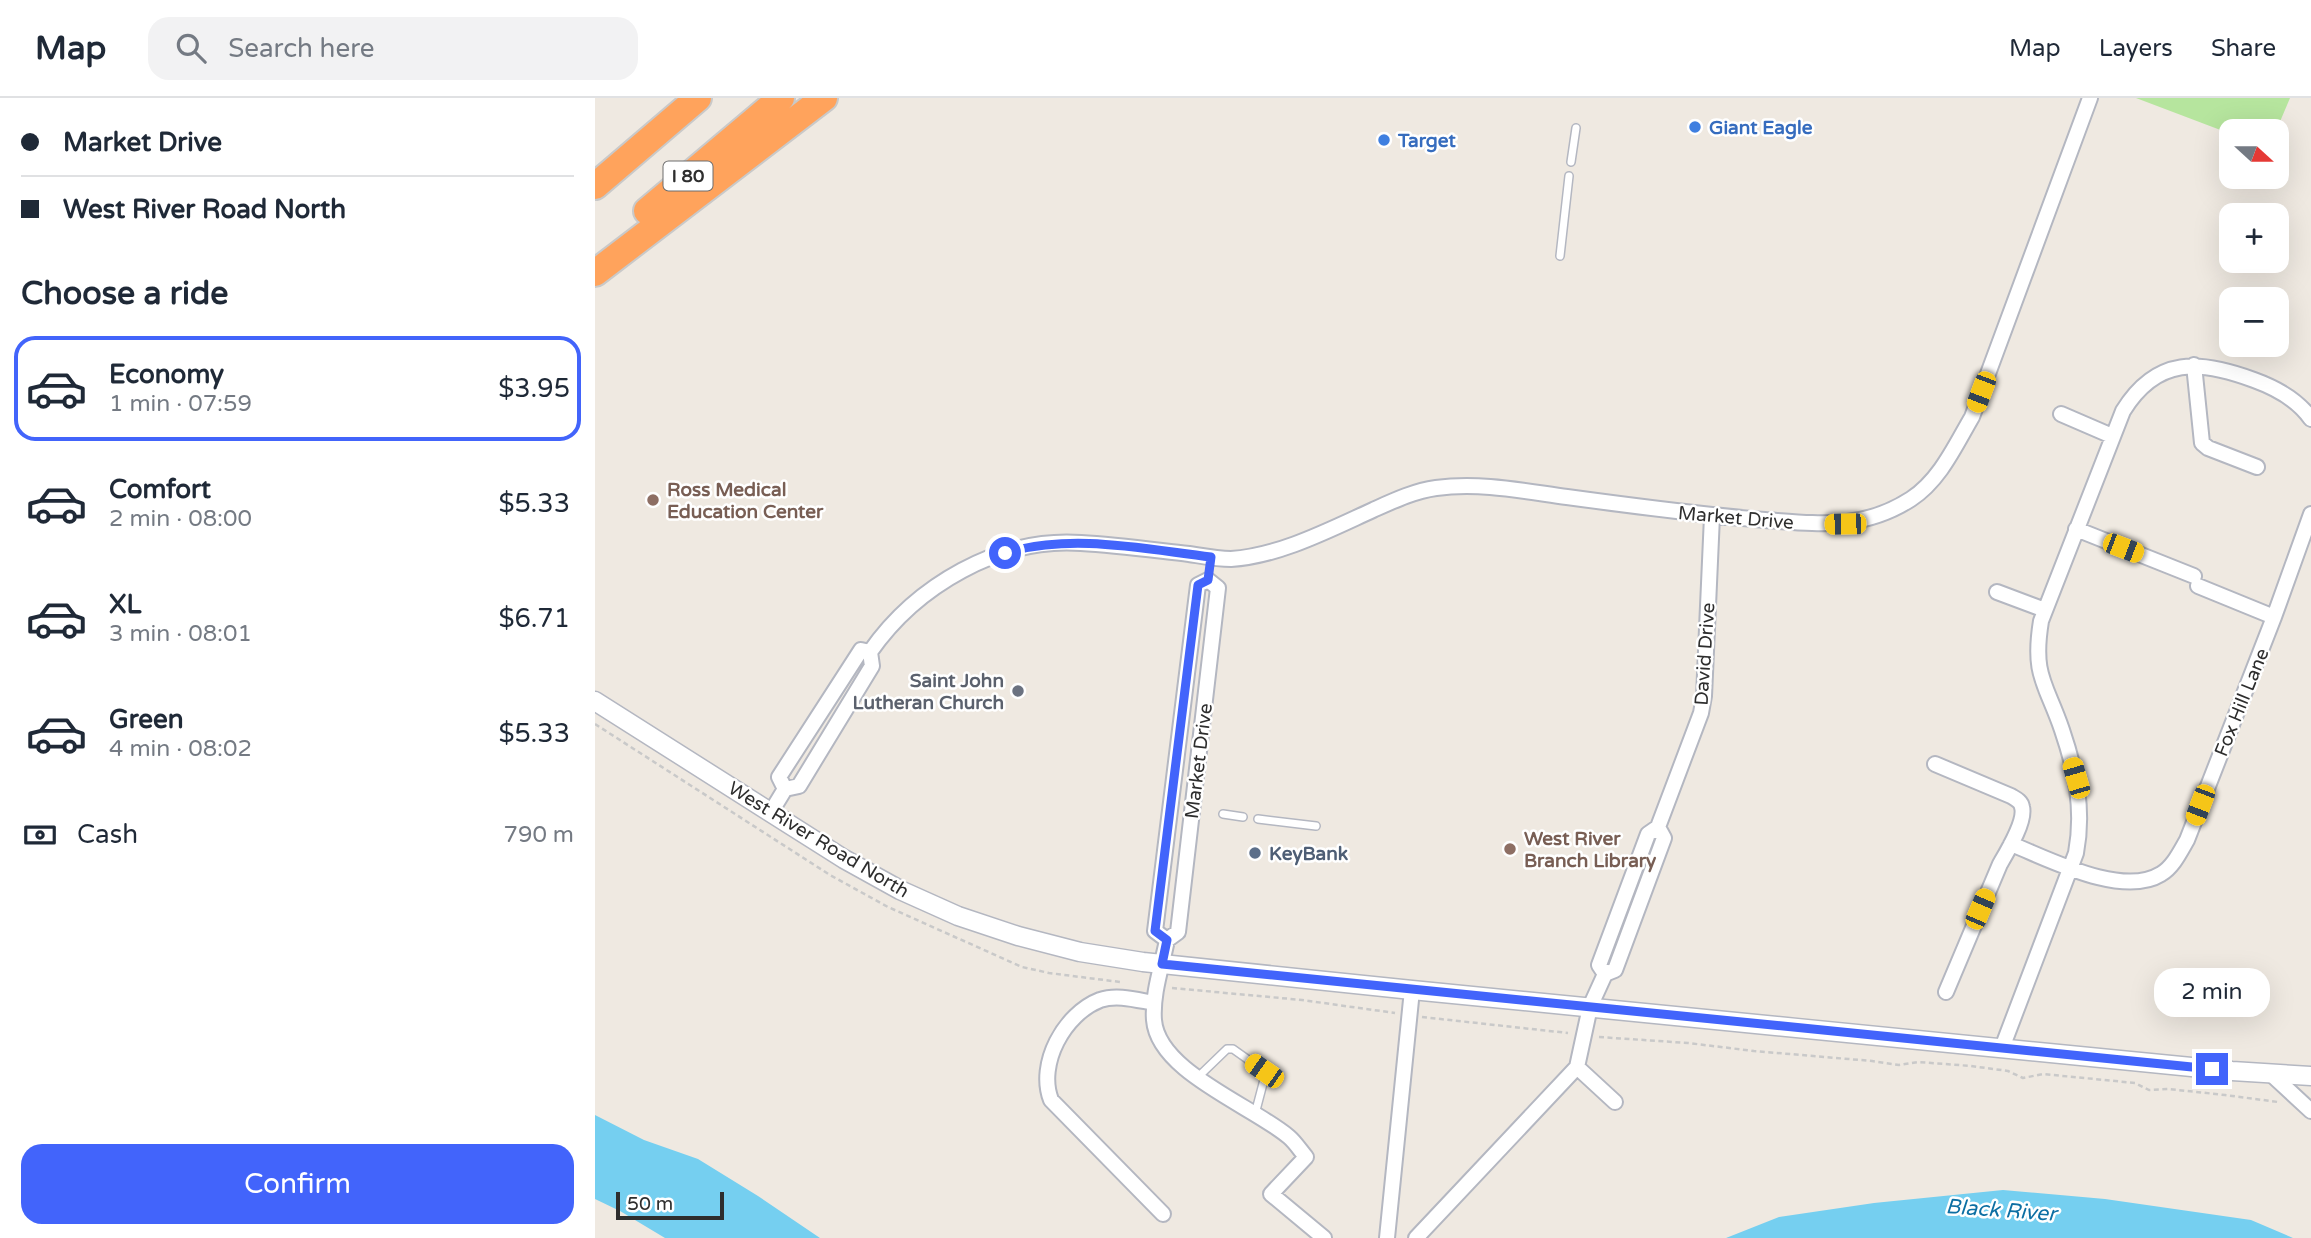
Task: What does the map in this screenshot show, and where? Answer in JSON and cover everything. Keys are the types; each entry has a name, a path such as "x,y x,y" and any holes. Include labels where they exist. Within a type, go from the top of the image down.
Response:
{"highway":[{"name":"I 80","path":"595,186 698,98"},
{"name":"I 80","path":"595,255 781,98"},
{"path":"595,273 824,98"}],"street":[{"name":"Market Drive","path":"771,812 785,789 799,786 872,666 870,652 882,635 912,605 957,573 988,558 1035,544 1078,542 1230,559 1288,546 1389,502 1432,488 1475,485 1713,516 1811,523 1845,524 1886,513 1914,497 1931,482 1944,466 1972,417 2090,98"},
{"path":"2002,1048 2071,868 2080,834 2080,802 2076,778 2062,729 2040,677 2038,638 2045,610 2126,405 2141,387 2163,374 2194,365 2217,367 2274,388 2300,405 2311,419"},
{"path":"2194,365 2203,443 2208,448 2257,467"},
{"path":"2061,414 2112,436"},
{"name":"Fox Hill Lane","path":"2011,844 2099,877 2130,882 2153,878 2171,865 2186,840 2274,617 2311,514"},
{"name":"David Drive","path":"1577,1068 1590,1007 1605,974 1598,965 1648,834 1657,827 1701,713 1705,696 1713,516"},
{"path":"2076,530 2274,617"},
{"name":"Market Drive","path":"1208,580 1211,557"},
{"name":"Market Drive","path":"1154,1003 1167,940 1178,932 1218,588 1208,580"},
{"name":"Market Drive","path":"1167,940 1155,931 1198,585 1208,580"},
{"path":"1997,592 2045,610"},
{"name":"Market Drive","path":"785,789 779,776 861,650 870,652"},
{"name":"West River Road North","path":"595,701 844,859 900,890 958,916 1018,936 1080,952 1162,964 1412,990 2311,1076"},
{"path":"1935,764 2011,796 2019,801 2023,809 2022,818 1946,992"},
{"path":"1387,1238 1412,990"},
{"path":"1163,1214 1051,1100 1047,1090 1047,1063 1064,1032 1074,1020 1099,1000 1126,998 1154,1003 1154,1022 1159,1039 1174,1058 1290,1138 1306,1157 1271,1194 1324,1238"},
{"path":"1416,1238 1577,1068 1615,1102"},
{"path":"2271,1074 2306,1106"}],"lane":[{"path":"1571,162 1576,128"},
{"path":"1560,256 1569,176"},
{"path":"1223,814 1243,817"},
{"path":"1258,819 1316,826"},
{"path":"1198,1077 1227,1049 1233,1049 1264,1071 1255,1115"}],"path":[{"path":"595,724 797,854"},
{"path":"1100,980 1123,982"},
{"path":"1158,986 1275,997 1409,1016 1584,1035 1872,1060 1899,1065 1918,1062 1971,1066 2008,1071 2023,1078 2043,1074 2135,1083 2149,1090 2202,1092 2306,1106"}],"green space":[{"path":"2136,98 2290,98 2281,119 2219,119 2219,129"}],"water":[{"path":"595,1115 644,1140 698,1159 820,1238 665,1238 595,1199"},
{"name":"Black River","path":"2003,1190 2105,1199 2251,1220 2293,1238 1726,1238 1779,1217 1874,1203"}],"place":[{"name":"Giant Eagle","path":"1695,127"},
{"name":"Target","path":"1384,140"},
{"name":"Ross Medical Education Center","path":"653,500"},
{"name":"Saint John Lutheran Church","path":"1018,691"},
{"name":"West River Branch Library","path":"1510,849"},
{"name":"KeyBank","path":"1255,853"}],"route":[{"path":"1005,553 1035,544 1078,542 1211,557 1208,580 1198,585 1155,931 1167,940 1162,964 2212,1069"}]}
